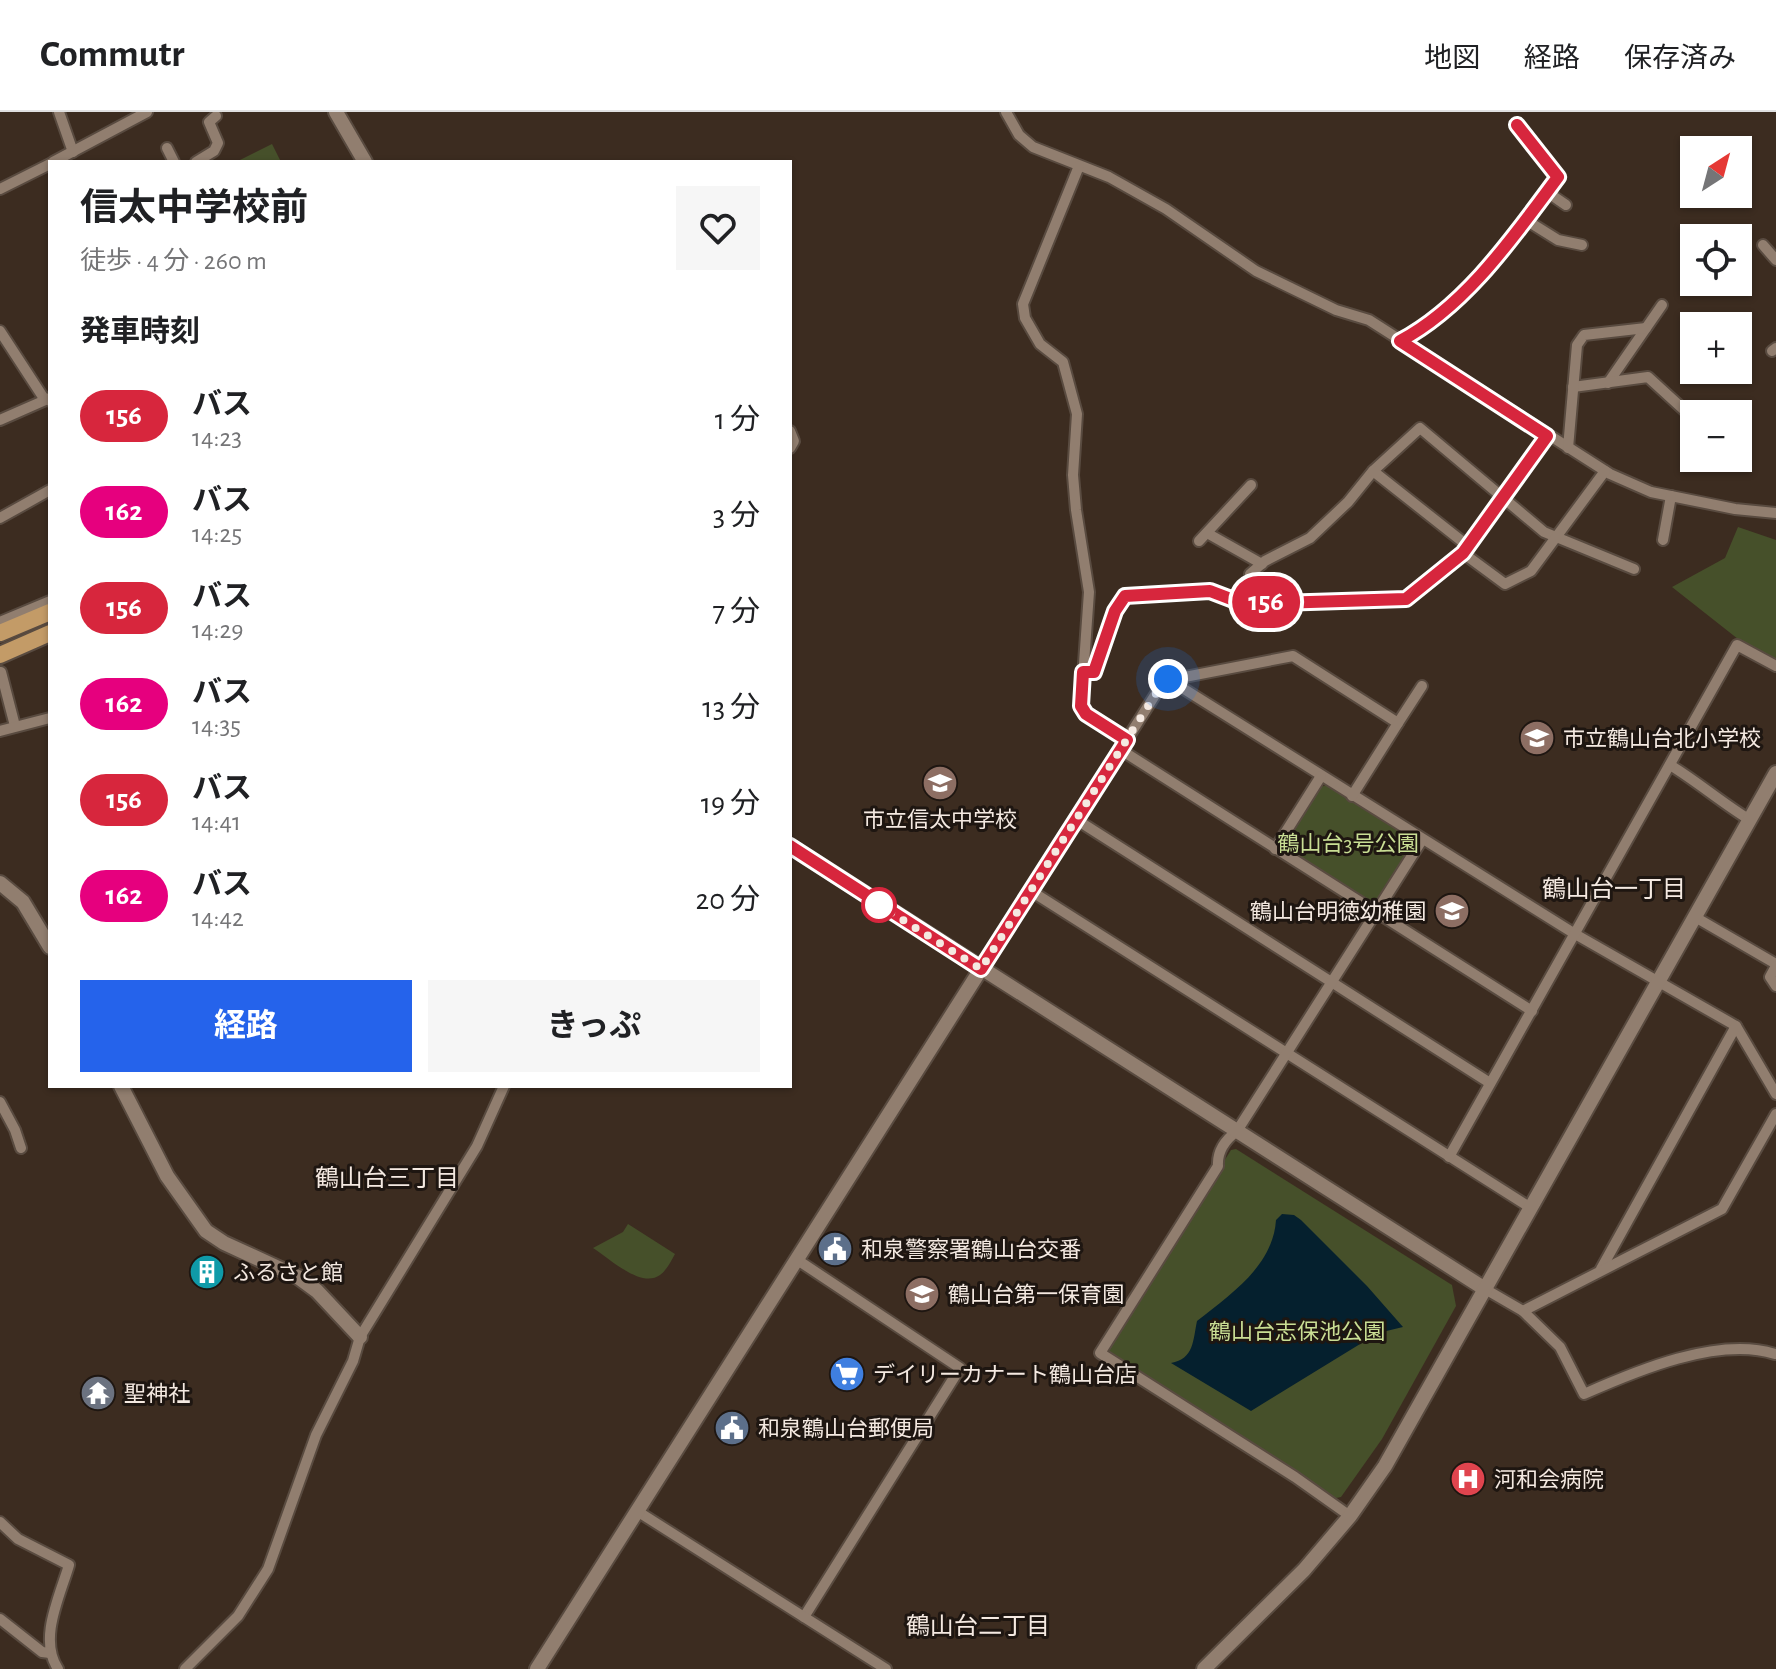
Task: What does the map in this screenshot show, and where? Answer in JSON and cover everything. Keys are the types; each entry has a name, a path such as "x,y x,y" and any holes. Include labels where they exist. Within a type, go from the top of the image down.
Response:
{"main road":[{"path":"0,633 48,613"},
{"path":"0,655 48,634"}],"street":[{"path":"59,112 73,152"},
{"path":"58,160 147,112"},
{"path":"336,112 364,160"},
{"path":"1006,112 1019,135 1033,147 1109,177 1166,209 1256,271 1336,310 1369,320 1605,471 1651,492 1735,509 1776,513"},
{"path":"199,160 214,151 218,143 209,122 216,116"},
{"path":"1400,341 1421,330 1456,299 1526,220 1558,177 1517,125"},
{"path":"167,148 173,160"},
{"path":"0,189 48,165"},
{"path":"1079,166 1023,304 1025,318 1040,344 1063,362 1077,414 1073,475 1089,592 1081,706 1086,714 1127,740"},
{"path":"1547,192 1566,205"},
{"path":"1526,220 1558,240 1582,245"},
{"path":"1763,245 1776,260"},
{"path":"1608,383 1662,305"},
{"path":"1568,448 1577,345 1584,335 1646,328"},
{"path":"0,331 43,397 48,398"},
{"path":"1573,387 1648,377 1680,406"},
{"path":"0,420 48,400"},
{"path":"1285,601 1250,574 1262,564 1310,538 1348,502 1373,471 1420,428 1544,532 1634,569"},
{"path":"1083,672 1094,672 1115,611 1125,596 1210,591 1244,604 1406,599 1465,549 1547,436"},
{"path":"1373,471 1505,584 1531,571 1605,471"},
{"path":"1251,485 1203,537 1262,564"},
{"path":"0,518 48,491"},
{"path":"1663,540 1671,496"},
{"path":"0,622 48,602"},
{"path":"1449,1157 1737,645 1776,666"},
{"path":"537,1669 1164,681 1293,656 1398,723"},
{"path":"1,672 15,726"},
{"path":"1168,679 1575,934 1736,1026 1776,1094"},
{"path":"1352,796 1422,686"},
{"path":"0,731 48,718"},
{"path":"1121,750 1532,1011"},
{"path":"1670,765 1699,783 1718,801 1750,820"},
{"path":"1204,1669 1304,1570 1350,1516 1385,1466 1776,774"},
{"path":"1275,849 1321,776"},
{"path":"1077,820 1490,1083"},
{"path":"1350,1516 1295,1477 1100,1353 1218,1166 1217,1156 1228,1137 1237,1131 1422,840"},
{"path":"792,847 1523,1311 1560,1347 1584,1394 1663,1363 1699,1354 1758,1348 1775,1354"},
{"path":"0,883 23,902 48,944"},
{"path":"1031,891 1531,1208"},
{"path":"1695,917 1776,965 1770,977 1776,986"},
{"path":"1600,1271 1736,1026"},
{"path":"122,1088 167,1176 206,1231 224,1243 298,1277 317,1291 360,1337"},
{"path":"185,1669 238,1616 268,1569 316,1435 353,1361 360,1337 477,1146 503,1088"},
{"path":"0,1103 21,1148"},
{"path":"1523,1311 1722,1209 1776,1114"},
{"path":"796,1259 960,1368 804,1617"},
{"path":"637,1511 886,1669"},
{"path":"0,1522 18,1539 69,1565 53,1620 50,1653 58,1669"},
{"path":"0,1619 42,1652 50,1653"}],"green space":[{"path":"272,144 280,160 240,160"},
{"path":"1738,527 1776,540 1776,659 1738,639 1672,587 1725,558"},
{"name":"鶴山台3号公園","path":"1326,785 1411,839 1413,847 1378,899 1372,902 1285,848 1284,840 1319,788"},
{"name":"鶴山台志保池公園","path":"1236,1149 1452,1285 1456,1306 1382,1439 1341,1497 1336,1498 1110,1356 1108,1347 1231,1150"},
{"path":"628,1224 675,1254 660,1275 644,1278 635,1275 593,1248 623,1232"}],"water":[{"path":"1282,1214 1294,1215 1301,1220 1403,1327 1378,1333 1251,1411 1171,1363 1188,1353 1197,1321 1259,1265 1273,1236 1276,1220"}],"bus line":[{"name":"156","path":"792,848 981,969 1127,740 1086,714 1081,706 1083,672 1094,672 1115,611 1125,596 1210,591 1244,604 1406,599 1463,553 1547,436 1400,341 1421,330 1456,299 1526,220 1558,177 1517,125"}],"place":[{"name":"市立鶴山台北小学校","path":"1537,738"},
{"name":"市立信太中学校","path":"940,783"},
{"name":"鶴山台明徳幼稚園","path":"1452,911"},
{"name":"和泉警察署鶴山台交番","path":"835,1249"},
{"name":"ふるさと館","path":"207,1272"},
{"name":"鶴山台第一保育園","path":"922,1294"},
{"name":"デイリーカナート鶴山台店","path":"847,1374"},
{"name":"聖神社","path":"98,1393"},
{"name":"和泉鶴山台郵便局","path":"732,1428"},
{"name":"河和会病院","path":"1468,1479"}],"district":[{"name":"鶴山台一丁目","path":"1614,889"},
{"name":"鶴山台三丁目","path":"387,1178"},
{"name":"鶴山台二丁目","path":"978,1626"}],"route":[{"path":"879,905 981,969 1168,679"}]}
